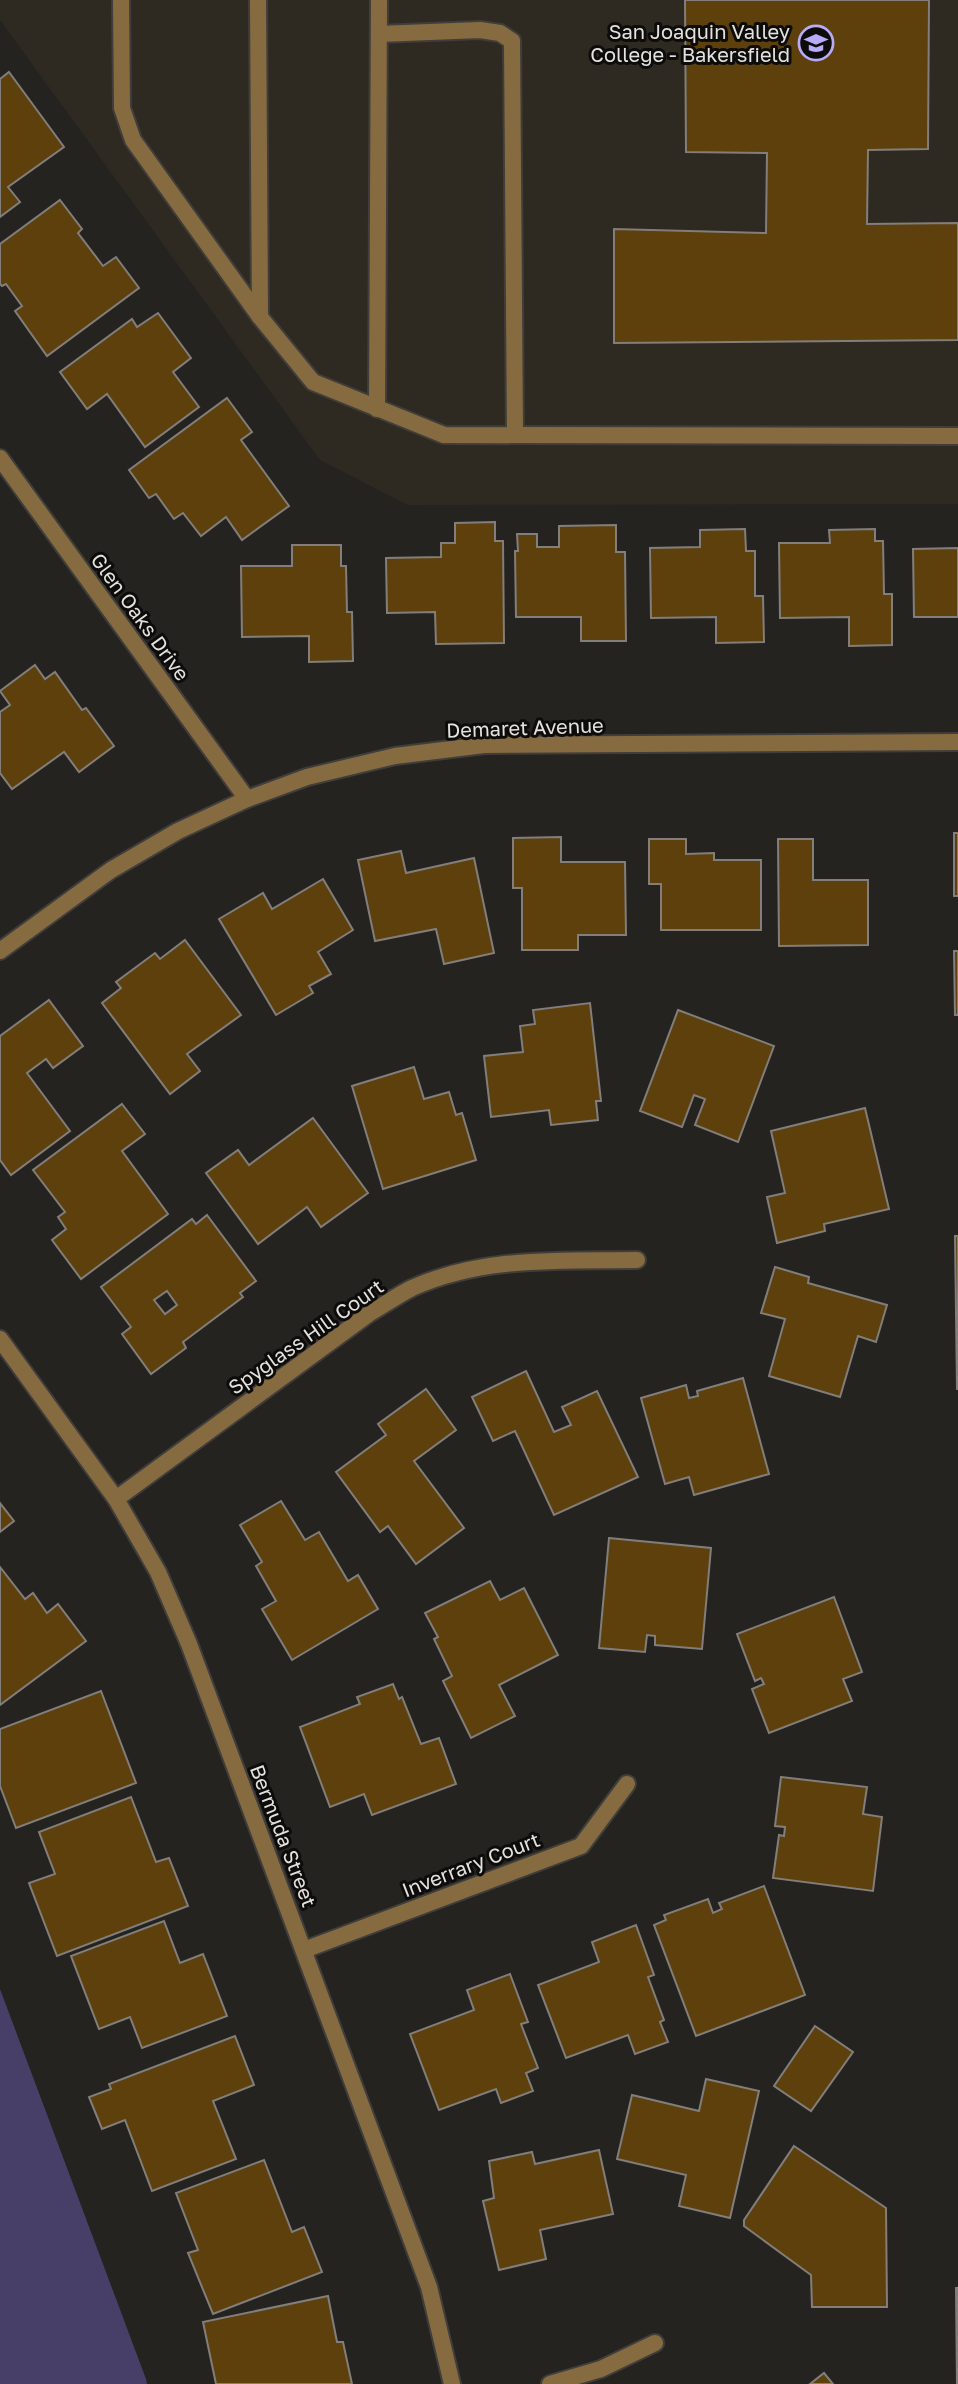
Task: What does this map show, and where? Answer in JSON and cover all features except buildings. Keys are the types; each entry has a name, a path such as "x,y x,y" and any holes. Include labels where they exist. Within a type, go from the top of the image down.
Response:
{"street":[{"path":"121,0 122,108 133,140 260,317 313,382 444,435 958,436"},
{"path":"258,0 260,317"},
{"path":"377,409 379,0"},
{"path":"379,34 480,30 500,33 512,41 515,435"},
{"name":"Glen Oaks Drive","path":"0,458 247,799"},
{"name":"Demaret Avenue","path":"0,951 111,870 178,831 247,799 307,777 395,756 484,745 958,742"},
{"name":"Spyglass Hill Court","path":"116,1499 370,1313 411,1289 456,1272 504,1262 637,1260"},
{"name":"Bermuda Street","path":"0,1339 116,1499 158,1572 189,1644 429,2287 452,2384"},
{"name":"Inverrary Court","path":"304,1950 581,1846 627,1784"},
{"path":"550,2384 601,2369 655,2343"}],"shaded area":[{"path":"0,0 958,0 958,504 408,505 320,460 0,20"},
{"path":"0,1989 146,2379 147,2384 0,2384"}],"place":[{"name":"San Joaquin Valley College - Bakersfield","path":"816,43"}]}
